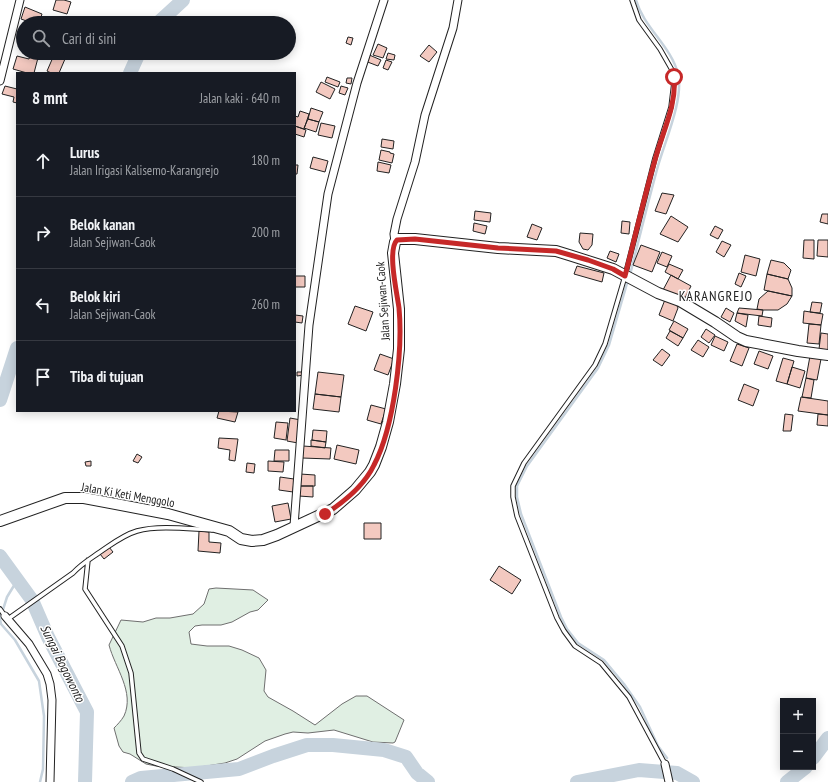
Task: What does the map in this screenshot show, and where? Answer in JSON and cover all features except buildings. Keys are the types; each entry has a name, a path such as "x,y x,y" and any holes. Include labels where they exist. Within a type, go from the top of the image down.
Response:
{"street":[{"path":"16,16 20,0"},
{"path":"294,526 309,325 328,194 357,83 384,0"},
{"path":"458,0 453,28 425,115 415,162 397,218 394,234 395,242 397,240 415,239 498,248 556,251 613,269 658,292 680,301 737,337 746,341 828,355"},
{"path":"0,81 16,16"},
{"name":"Jalan Sejiwan-Caok","path":"229,531 241,539 252,542 263,540 329,511 355,490 370,472 381,447 391,409 399,349 399,309 393,253 395,242"},
{"name":"Jalan Ki Keti Menggolo","path":"0,521 65,498 84,498 168,514 229,531"},
{"path":"9,616 29,644 47,674 50,684 52,700 50,782"},
{"path":"665,764 669,782"}],"lane":[{"path":"632,0 639,20 663,54 672,70 674,82 671,107 650,177 629,278 605,344 595,365 524,464 512,486 517,516 557,618 564,631 575,646 601,663 621,686 636,709 655,748 665,764"},
{"path":"0,609 9,616 73,573 78,567 124,536 138,531 157,529 229,531"},
{"path":"88,560 86,589 122,646 131,674 139,753 143,759 173,769 201,782"}],"green space":[{"path":"209,589 253,590 268,600 258,610 250,612 232,622 221,625 195,626 189,632 191,644 229,646 259,658 266,670 264,691 268,697 315,725 342,704 356,696 367,696 404,720 395,742 373,742 334,730 308,733 293,732 265,741 237,759 225,763 194,768 146,764 130,754 123,752 119,746 114,728 124,716 127,707 126,689 109,645 121,620 143,622 156,618 170,618 193,614 204,604"}],"waterway":[{"name":"Sungai Bogowonto","path":"166,16 183,0"},
{"path":"630,275 658,166 673,120 679,84 675,64 645,19 636,0"},
{"name":"Sungai Bogowonto","path":"130,72 136,60"},
{"path":"628,280 609,345 598,368 527,466 517,486 517,497 521,514 567,629 578,643 604,660 624,684 640,707 658,746 667,758"},
{"name":"Sungai Bogowonto","path":"0,400 16,351"},
{"name":"Sungai Bogowonto","path":"0,556 32,600 48,637 87,712 85,782"},
{"path":"18,579 7,597 0,619 1,624 15,640 39,681 44,716 43,769 40,782"},
{"path":"816,754 828,738"},
{"path":"132,782 141,778 239,769 307,745 333,745 384,750 406,757 417,773 428,782"},
{"path":"577,782 639,770 677,773 693,782"},
{"path":"787,782 802,770"}],"district":[{"name":"KARANGREJO","path":"716,296"}],"route":[{"path":"325,514 355,490 366,478 374,465 388,422 397,374 400,335 399,309 393,253 395,242 402,239 415,239 498,248 556,251 597,263 613,269 625,276 655,158 673,99 674,77"}]}
